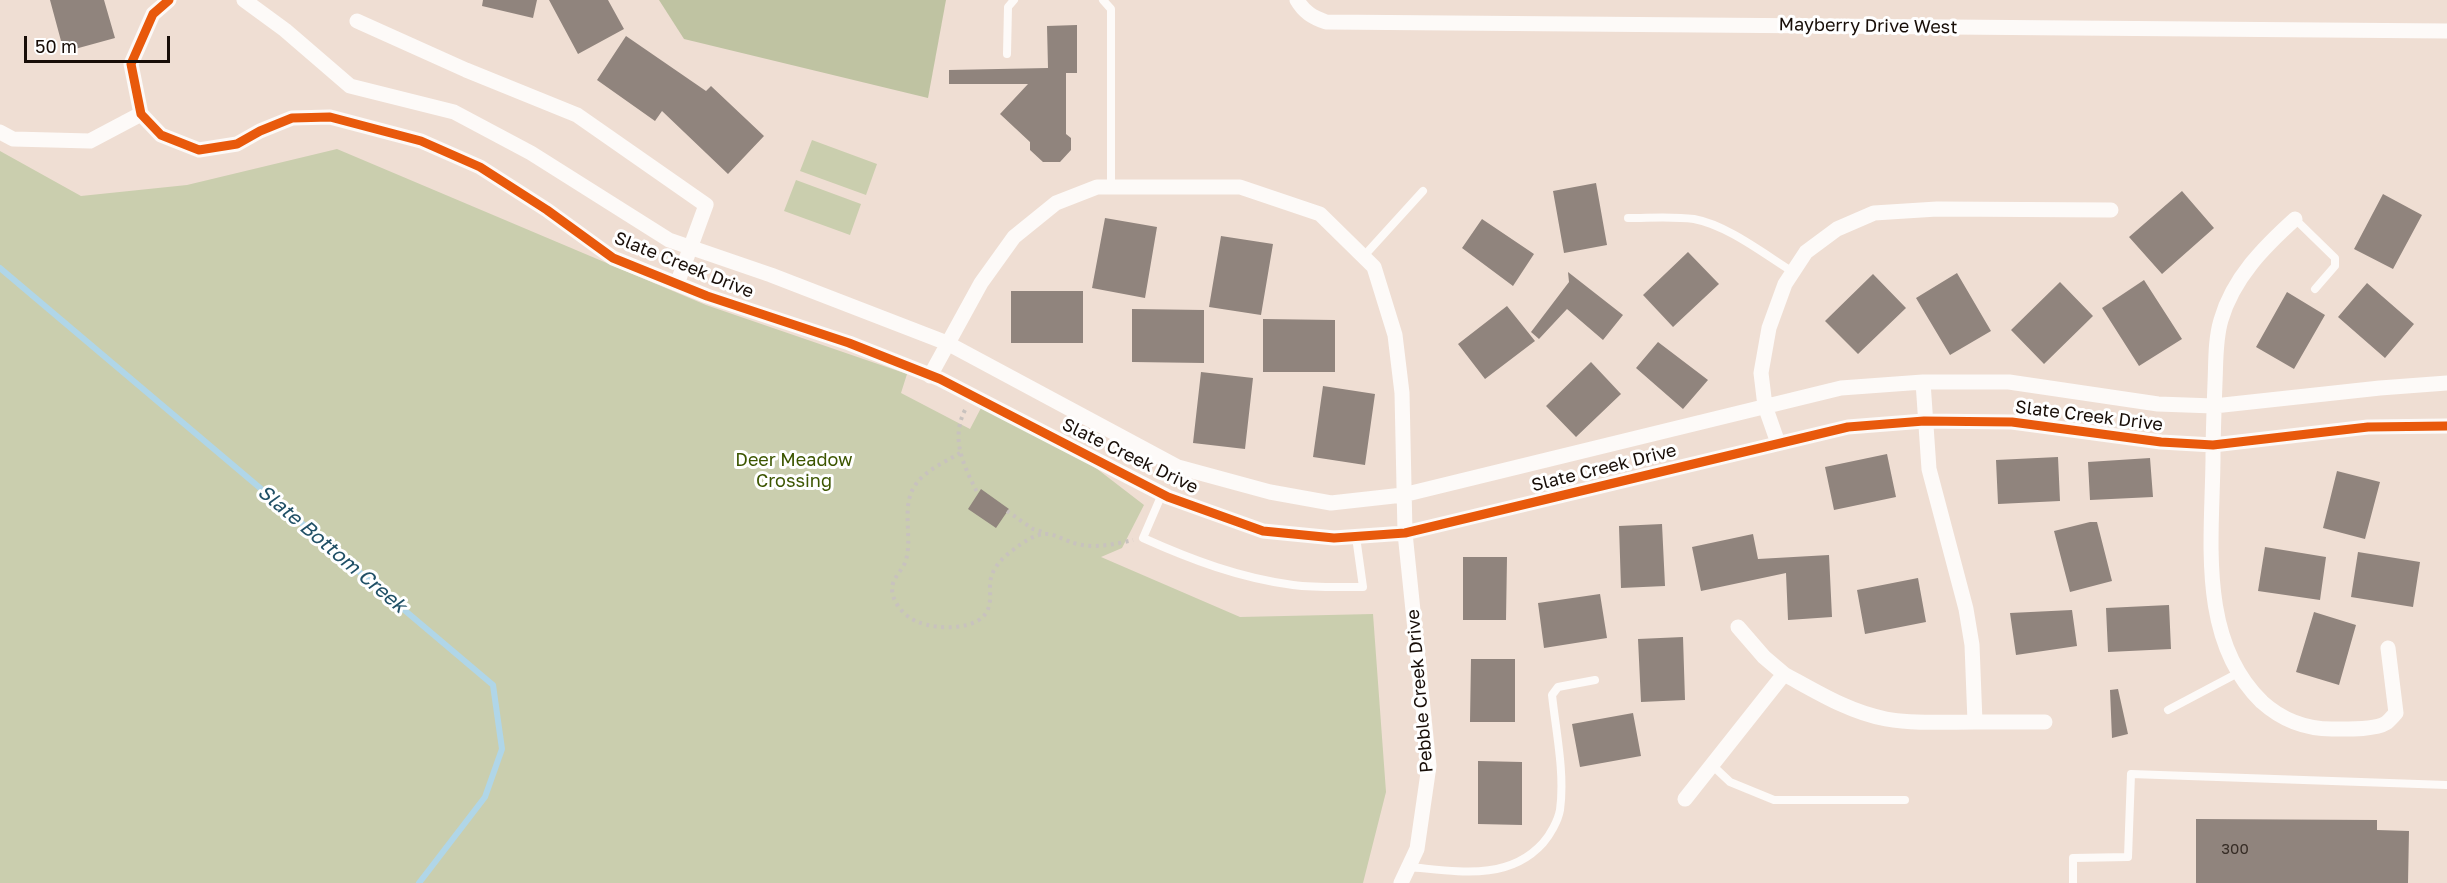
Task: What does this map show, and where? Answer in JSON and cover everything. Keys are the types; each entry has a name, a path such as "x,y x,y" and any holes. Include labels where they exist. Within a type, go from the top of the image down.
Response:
{"street":[{"path":"0,132 13,139 90,141 141,114 131,64 153,14 169,0"},
{"name":"Mayberry Drive West","path":"1297,0 1311,16 1326,22 2447,31"},
{"name":"Slate Creek Drive","path":"247,1 285,30 350,86 454,112 531,153 669,240 771,275 947,342 1178,467 1270,492 1331,503 1403,495 1841,388 1923,382 2009,382 2158,404 2214,406 2447,383"},
{"path":"357,21 577,116 706,205 677,284"},
{"name":"Slate Creek Drive","path":"141,114 161,135 199,150 237,144 260,131 292,118 330,117 421,141 480,167 547,210 613,258 677,284 849,343 930,376 1162,494 1263,531 1334,538 1405,533 1848,427 1924,421 2012,422 2161,442 2213,444 2368,427 2447,426"},
{"name":"Pebble Creek Drive","path":"930,376 981,283 1014,237 1056,203 1097,187 1240,187 1320,214 1374,267 1395,335 1402,393 1405,533 1430,766 1417,849 1401,883"},
{"path":"1778,443 1765,406 1761,373 1769,328 1785,284 1806,252 1837,229 1874,213 1937,209 2111,210"},
{"path":"2295,219 2267,244 2247,268 2230,294 2220,321 2216,350 2214,406 2212,584 2225,648 2238,673 2253,693 2273,712 2299,725 2323,729 2352,729 2385,724 2396,713 2388,648"},
{"path":"1923,382 1929,469 1966,609 1972,645 1975,722"},
{"path":"1738,627 1764,657 1784,674 1835,702 1886,719 2045,722"},
{"path":"1685,799 1784,674"}],"lane":[{"path":"1006,54 1008,7 1014,0"},
{"path":"1103,0 1112,9 1111,187"},
{"path":"1363,256 1423,191"},
{"path":"1628,218 1678,218 1706,222 1793,272"},
{"path":"2295,219 2335,258 2335,266 2315,289"},
{"path":"1162,494 1143,538 1183,556 1234,574 1295,585 1363,587 1356,537"},
{"path":"2168,710 2238,673"},
{"path":"1409,867 1487,871 1510,866 1532,856 1548,837 1560,813 1560,786 1552,695 1558,687 1595,680"},
{"path":"1712,765 1730,782 1774,800 1905,800"},
{"path":"2073,883 2073,858 2128,856 2131,774 2447,785"}],"path":[{"path":"972,396 959,423 960,453 978,494"},
{"path":"960,453 926,473 915,485 909,498 906,561 896,576 892,588 898,607 919,623 948,627 973,624 983,618 989,609 990,579 995,568 1013,549 1036,534 1043,533"},
{"path":"1007,511 1033,529 1076,543 1092,546 1143,538"}],"green space":[{"path":"659,0 946,0 928,98 684,39"},
{"path":"812,140 877,164 866,195 800,171"},
{"name":"Deer Meadow Crossing","path":"337,149 706,305 907,374 901,393 970,429 981,408 1092,465 1144,505 1122,548 1101,557 1240,617 1373,614 1386,792 1363,883 0,883 0,151 81,196 187,185"},
{"path":"796,180 861,204 850,235 784,211"}],"building":[{"path":"50,0 104,0 115,38 64,52"},
{"path":"483,0 537,0 533,18 482,6"},
{"path":"549,0 608,0 624,29 578,54"},
{"path":"1077,25 1077,73 1066,73 1066,134 1071,138 1071,150 1060,162 1043,162 1030,150 1030,142 1000,114 1028,84 949,84 949,70 1048,68 1047,26"},
{"path":"626,36 706,91 711,86 764,136 728,174 662,111 655,121 597,80"},
{"path":"1596,183 1607,245 1564,253 1553,191"},
{"path":"2182,191 2214,228 2162,274 2129,237"},
{"path":"2383,194 2422,215 2393,269 2354,249"},
{"path":"1105,218 1157,227 1145,298 1092,288"},
{"path":"1482,219 1534,254 1513,286 1462,248"},
{"path":"1221,236 1273,244 1261,315 1209,307"},
{"path":"1688,252 1719,284 1673,327 1643,295"},
{"path":"1568,272 1623,315 1603,340 1567,309 1539,339 1531,332 1569,282"},
{"path":"1957,273 1991,331 1950,355 1916,298"},
{"path":"1873,274 1906,308 1858,354 1825,321"},
{"path":"2144,280 2182,339 2139,366 2102,308"},
{"path":"2060,282 2093,316 2044,364 2011,330"},
{"path":"2367,283 2414,324 2385,358 2338,317"},
{"path":"1011,291 1083,291 1083,343 1011,343"},
{"path":"2287,292 2325,315 2294,369 2256,347"},
{"path":"1507,306 1535,341 1485,379 1458,344"},
{"path":"1132,309 1204,310 1204,363 1132,362"},
{"path":"1263,319 1335,320 1335,372 1263,372"},
{"path":"1658,342 1708,380 1683,409 1636,368"},
{"path":"1591,362 1621,394 1576,437 1546,406"},
{"path":"1201,372 1253,378 1245,449 1193,443"},
{"path":"1323,386 1375,394 1365,465 1313,457"},
{"path":"1887,454 1896,497 1834,510 1825,467"},
{"path":"2058,457 2060,501 1998,504 1996,460"},
{"path":"2150,458 2153,497 2090,500 2088,462"},
{"path":"2337,471 2380,482 2365,539 2323,528"},
{"path":"981,489 1009,509 996,528 968,509"},
{"path":"2097,522 2112,581 2070,592 2054,531"},
{"path":"1662,524 1665,586 1621,588 1619,526"},
{"path":"1753,534 1758,559 1829,555 1832,617 1788,620 1786,573 1701,591 1692,547"},
{"path":"2265,547 2326,557 2320,600 2258,591"},
{"path":"2358,552 2420,562 2413,607 2351,597"},
{"path":"1463,557 1507,557 1506,620 1463,620"},
{"path":"1918,578 1926,622 1865,634 1857,590"},
{"path":"1600,594 1607,638 1544,648 1538,603"},
{"path":"2169,605 2171,649 2108,652 2106,608"},
{"path":"2072,610 2077,646 2016,655 2010,613"},
{"path":"2314,612 2356,625 2339,685 2296,672"},
{"path":"1683,637 1685,700 1641,702 1638,639"},
{"path":"1471,659 1515,659 1515,722 1470,722"},
{"path":"2118,689 2128,734 2112,738 2110,690"},
{"path":"1633,713 1641,756 1580,767 1572,724"},
{"path":"1478,761 1522,762 1522,825 1478,824"},
{"path":"2196,819 2377,820 2377,830 2409,831 2408,883 2196,883"}],"waterway":[{"name":"Slate Bottom Creek","path":"0,268 493,685 502,749 485,797 419,883"}],"cycle path":[{"path":"169,0 153,14 131,64 141,114 161,135 199,150 237,144 260,131 292,118 330,117 421,141 480,167 547,210 613,258 707,296 849,343 940,379 1168,497 1263,531 1334,538 1405,533 1848,427 1924,421 2012,422 2161,442 2213,445 2368,427 2447,426"}]}
